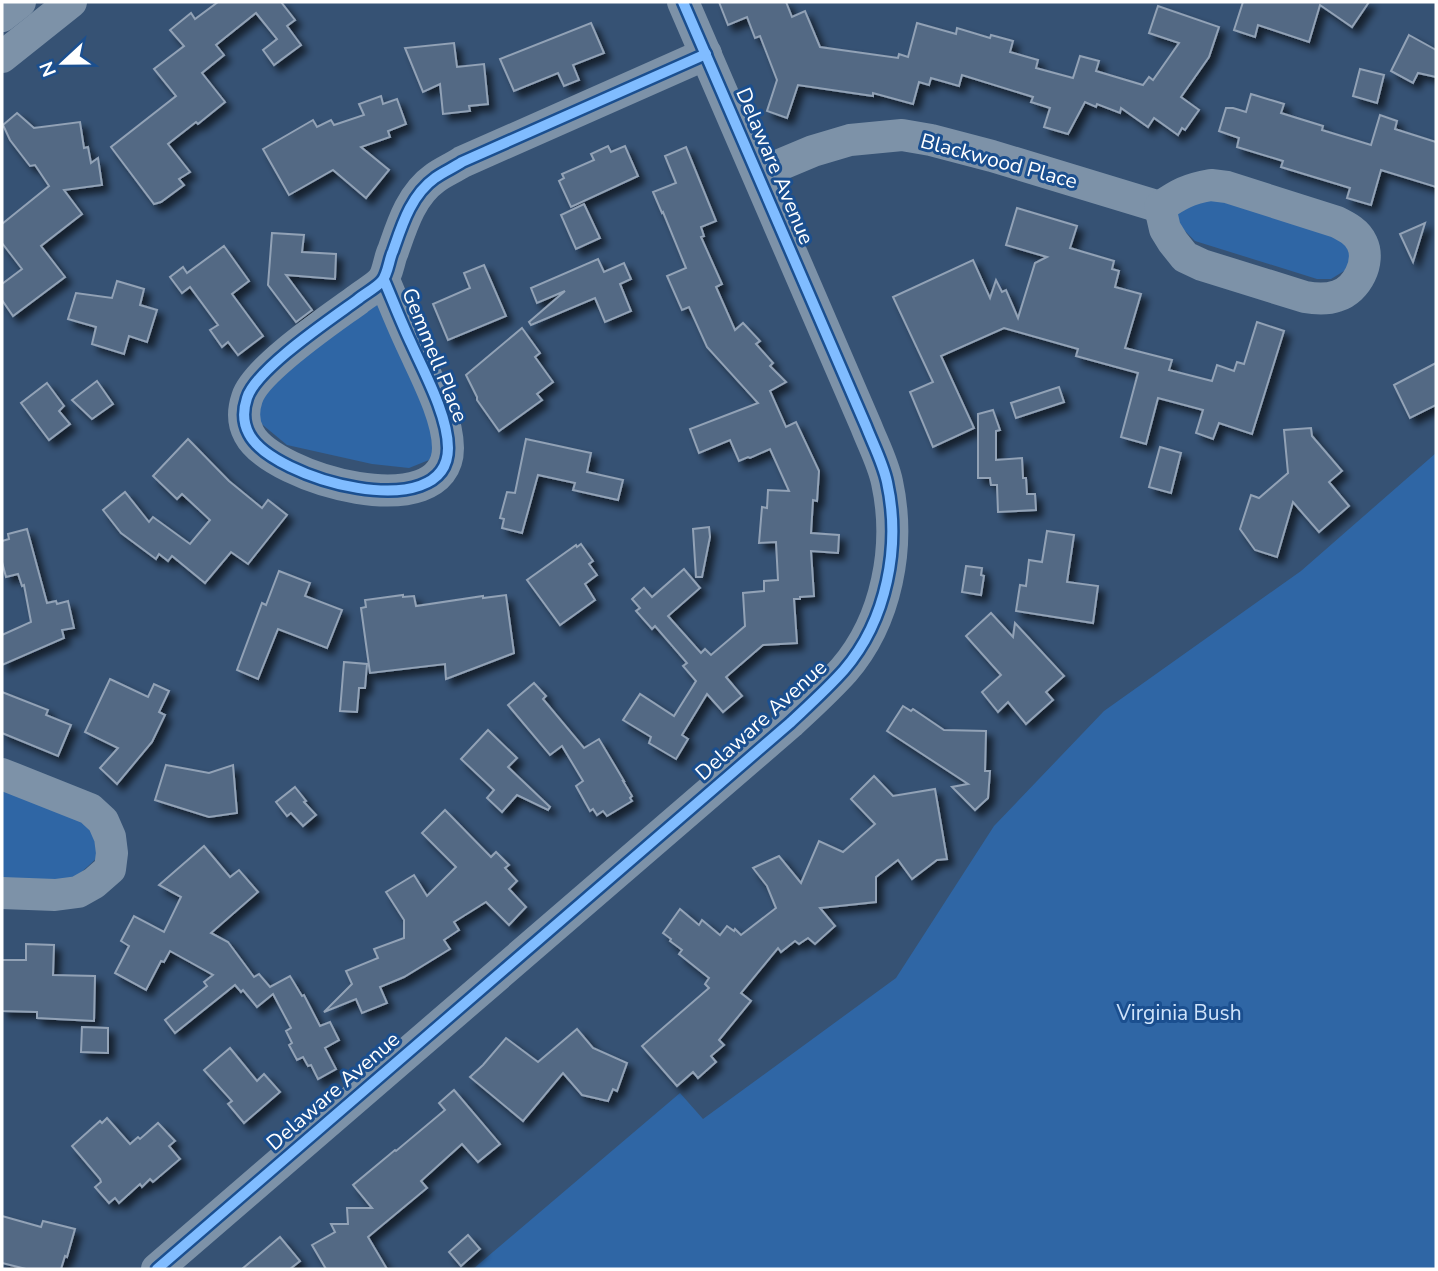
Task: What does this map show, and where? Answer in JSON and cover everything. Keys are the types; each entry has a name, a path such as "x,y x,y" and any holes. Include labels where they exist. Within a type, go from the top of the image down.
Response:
{"street":[{"path":"2,16 20,2"},
{"path":"2,57 71,2"},
{"name":"Delaware Avenue","path":"157,1269 789,723 845,669 860,647 878,611 892,550 893,516 887,479 683,2"},
{"name":"Gemmell Place","path":"384,280 445,425 447,463 430,482 395,490 359,489 316,477 276,460 260,449 249,435 244,420 244,408 248,394 265,372 384,280 399,233 414,201 433,180 462,162 706,54"},
{"name":"Blackwood Place","path":"758,174 813,151 850,140 902,135 992,156 1160,207"},
{"path":"1211,184 1227,187 1337,222 1350,229 1362,243 1365,262 1354,287 1339,296 1322,299 1305,297 1202,265 1185,257 1165,229 1160,207 1180,193 1194,188 1211,184"},
{"path":"2,774 90,809 103,821 110,837 112,853 110,869 78,892 55,895 2,893"}],"green space":[{"path":"1182,188 1336,211 1356,258 1344,271 1331,279 1317,279 1195,241 1174,220"},
{"path":"378,288 440,446 429,460 409,468 372,464 287,445 258,421 264,370"},
{"name":"Virginia Bush","path":"1436,453 1436,1269 473,1269 680,1093 703,1119 896,978 994,826 1104,711 1301,571"},
{"path":"2,780 77,812 95,835 98,857 75,878 60,885 2,883"}],"building":[{"path":"218,2 281,2 295,20 287,26 301,45 274,65 263,50 277,39 256,13 216,45 224,55 202,73 225,102 168,144 190,172 179,179 184,185 154,204 111,147 176,96 154,69 184,46 170,30 191,13 195,19"},
{"path":"719,2 786,2 792,17 805,11 820,47 898,58 899,54 908,57 917,23 956,34 957,28 990,38 991,35 1013,41 1010,52 1038,60 1036,68 1073,78 1080,56 1099,61 1096,71 1143,85 1149,77 1153,80 1179,43 1149,33 1158,6 1219,27 1209,57 1181,97 1199,110 1185,130 1182,128 1178,135 1154,118 1148,127 1121,108 1120,113 1085,102 1068,134 1044,127 1050,108 1031,102 1033,97 962,75 959,86 931,78 929,85 919,82 913,104 873,93 873,96 798,85 787,118 767,111 777,80 760,36 755,38 747,17 728,25"},
{"path":"1243,2 1369,2 1352,27 1320,5 1309,42 1258,25 1255,37 1234,30"},
{"path":"591,23 604,53 573,65 579,80 564,86 558,73 514,91 500,59"},
{"path":"1409,35 1436,50 1436,77 1418,73 1413,83 1391,71"},
{"path":"454,43 457,67 484,64 488,104 469,106 470,111 443,114 440,84 423,92 405,48"},
{"path":"1360,69 1384,75 1377,103 1353,96"},
{"path":"1251,94 1284,104 1281,113 1323,126 1322,130 1371,145 1380,115 1397,121 1395,129 1436,142 1436,187 1381,170 1371,205 1347,198 1350,188 1281,167 1283,161 1237,147 1239,138 1219,131 1226,108 1246,112"},
{"path":"381,96 383,104 397,99 406,124 388,131 390,137 361,147 389,170 366,198 333,170 289,195 263,149 313,120 317,127 331,120 334,125 364,115 359,104"},
{"path":"17,113 34,128 80,122 84,148 88,147 91,163 98,158 102,185 64,190 82,214 41,246 65,277 13,316 2,300 2,284 22,269 2,243 2,224 49,186 35,165 30,166 10,140 3,125"},
{"path":"608,146 611,152 625,146 638,176 571,207 559,181 564,178 562,174 594,160 591,154"},
{"path":"686,147 716,221 701,227 704,236 701,237 722,284 716,287 735,330 743,323 760,341 756,344 773,363 770,366 786,382 770,391 786,427 796,422 819,471 817,501 813,500 811,533 839,535 838,553 811,551 814,596 794,599 797,643 763,645 726,677 742,696 723,712 707,694 682,735 688,739 676,759 649,743 651,737 623,720 640,694 674,716 696,681 683,666 687,663 655,626 652,629 636,611 640,608 632,599 644,588 652,597 684,569 700,588 668,616 701,653 705,649 711,655 745,626 743,593 764,591 764,581 778,580 776,542 759,543 762,507 767,508 768,490 789,491 770,449 739,461 730,440 699,453 690,429 758,403 707,347 689,307 682,310 667,276 686,268 653,192 676,183 665,156"},
{"path":"584,204 600,238 576,249 561,215"},
{"path":"1017,208 1077,226 1070,248 1114,261 1112,269 1119,271 1115,287 1141,294 1125,348 1172,360 1169,370 1212,381 1217,365 1234,371 1237,362 1244,364 1257,322 1284,331 1252,434 1219,423 1213,439 1196,433 1203,410 1158,398 1146,444 1121,437 1138,373 1076,356 1078,349 1004,328 941,356 974,428 933,447 910,392 933,382 893,297 973,260 990,298 996,280 1002,292 1006,290 1018,318 1035,263 1047,257 1006,245"},
{"path":"1425,223 1413,262 1400,234"},
{"path":"272,233 304,235 302,252 336,254 335,279 286,275 312,310 296,322 268,285"},
{"path":"224,246 249,281 232,294 263,336 238,355 228,342 222,347 210,330 218,325 190,287 182,293 170,277 183,267 187,273"},
{"path":"598,259 604,272 624,263 631,279 620,284 631,311 605,322 595,298 531,325 529,322 565,291 537,303 531,288"},
{"path":"484,265 506,316 448,340 433,304 470,288 464,273"},
{"path":"117,281 144,289 140,305 157,310 147,342 129,336 124,354 92,344 96,327 68,319 76,293 112,298"},
{"path":"522,328 540,353 535,357 553,382 537,394 542,400 499,431 477,400 466,375"},
{"path":"1436,363 1436,405 1410,418 1394,385"},
{"path":"97,381 113,404 92,419 72,400"},
{"path":"47,383 64,406 59,411 70,424 49,440 21,403"},
{"path":"1059,387 1064,402 1016,418 1011,403"},
{"path":"993,410 1000,430 996,431 996,460 1022,458 1027,494 1035,494 1036,510 998,512 997,485 991,485 990,478 978,478 978,414"},
{"path":"1311,428 1312,436 1342,471 1329,482 1349,506 1319,532 1293,502 1277,557 1255,550 1240,529 1251,495 1259,498 1288,473 1284,430"},
{"path":"188,439 229,481 262,508 268,500 287,515 248,564 231,552 205,583 172,556 168,561 159,554 156,559 121,533 103,510 125,492 149,522 153,517 190,544 210,520 182,494 177,499 153,476"},
{"path":"526,439 591,453 587,472 623,480 618,500 573,490 575,483 538,475 522,533 502,528 504,519 500,518 507,492 515,493"},
{"path":"1160,447 1181,453 1171,493 1149,487"},
{"path":"709,527 710,537 702,577 696,577 693,529"},
{"path":"27,529 47,603 68,601 74,628 62,630 64,638 2,665 2,635 31,622 24,585 22,586 18,574 6,577 2,562 2,541 9,539 8,534"},
{"path":"1047,531 1074,535 1067,582 1098,586 1093,623 1016,611 1020,585 1026,586 1029,560 1042,562"},
{"path":"581,544 593,561 589,564 597,575 585,584 595,600 560,625 527,580"},
{"path":"966,566 982,568 981,575 984,576 981,595 962,592"},
{"path":"279,571 310,583 305,596 342,610 327,648 278,629 258,679 237,670 262,603 266,605"},
{"path":"506,595 514,653 446,679 445,664 370,673 361,608 366,607 365,600 414,596 416,606"},
{"path":"991,613 1013,637 1015,623 1064,676 1046,692 1053,700 1026,724 1008,702 998,712 982,692 1001,675 966,636"},
{"path":"344,662 367,664 365,688 359,688 357,712 340,711"},
{"path":"110,679 148,697 154,684 169,691 159,712 165,715 152,742 117,784 100,768 118,748 85,732"},
{"path":"534,683 546,696 543,699 584,748 599,739 632,796 632,801 607,816 603,811 597,815 593,809 590,811 576,786 583,781 562,746 550,755 508,705"},
{"path":"2,692 48,710 46,715 71,725 58,756 2,733"},
{"path":"903,706 911,711 913,709 944,730 986,731 985,771 990,771 988,798 975,810 952,787 968,784 887,731"},
{"path":"488,730 517,758 508,767 550,807 548,810 517,795 502,812 487,798 494,790 461,759"},
{"path":"166,765 209,773 233,765 237,813 209,817 155,800"},
{"path":"874,776 893,796 935,789 947,859 937,860 912,879 898,860 876,877 876,902 820,908 835,926 815,944 808,938 799,944 795,941 781,952 778,948 741,993 751,1001 719,1040 724,1045 711,1056 716,1062 698,1078 693,1072 677,1086 642,1046 709,988 705,984 709,978 679,954 682,950 663,933 680,909 699,925 702,920 720,935 727,926 741,935 776,908 767,886 753,868 779,856 801,883 819,841 843,852 875,824 851,799"},
{"path":"295,787 316,815 303,826 291,813 287,816 276,802"},
{"path":"445,810 491,857 496,852 509,865 505,868 517,881 509,889 526,907 509,925 486,902 454,922 459,930 444,940 450,949 404,977 380,987 387,1003 362,1013 356,999 324,1012 352,984 346,971 378,958 374,949 404,938 404,920 386,892 414,875 427,896 456,867 422,833"},
{"path":"204,846 230,877 239,870 258,892 211,933 228,942 254,977 259,974 270,987 290,976 302,996 304,995 320,1026 330,1022 339,1040 325,1048 336,1069 318,1079 311,1065 308,1066 303,1057 297,1060 289,1045 292,1043 286,1031 291,1028 273,994 257,1007 243,990 241,992 235,985 175,1033 165,1020 207,986 204,982 213,975 170,951 164,962 161,961 146,990 115,973 129,946 121,941 134,916 164,932 181,897 159,885"},
{"path":"26,944 54,945 53,975 95,976 94,1021 37,1018 37,1012 2,1011 2,960 26,960"},
{"path":"82,1027 108,1028 108,1053 81,1052"},
{"path":"577,1029 593,1048 627,1063 617,1091 613,1089 608,1101 582,1095 563,1073 523,1121 470,1077 506,1038 538,1062"},
{"path":"230,1048 257,1081 264,1074 280,1092 244,1123 228,1104 232,1101 204,1070"},
{"path":"454,1090 500,1144 478,1162 462,1144 421,1181 427,1188 368,1237 387,1269 326,1269 312,1245 335,1232 331,1224 348,1224 347,1208 372,1208 353,1185 445,1110 439,1103"},
{"path":"107,1118 130,1144 158,1123 175,1141 169,1146 180,1159 153,1182 150,1179 142,1187 140,1184 119,1203 115,1198 109,1203 95,1187 101,1182 100,1179 72,1146"},
{"path":"2,1216 41,1227 43,1221 75,1229 61,1269 26,1269 2,1263"},
{"path":"468,1235 480,1249 461,1266 449,1252"},
{"path":"280,1237 300,1261 290,1269 242,1269"}],"cycle path":[{"path":"157,1269 790,723 844,670 871,629 887,581 891,556 891,506 885,475 683,2"},
{"path":"384,280 440,408 448,448 440,472 420,486 391,490 358,488 323,479 290,467 264,451 249,434 245,421 247,398 253,386 296,345 382,281 408,211 420,193 435,178 462,162 706,54"}]}
